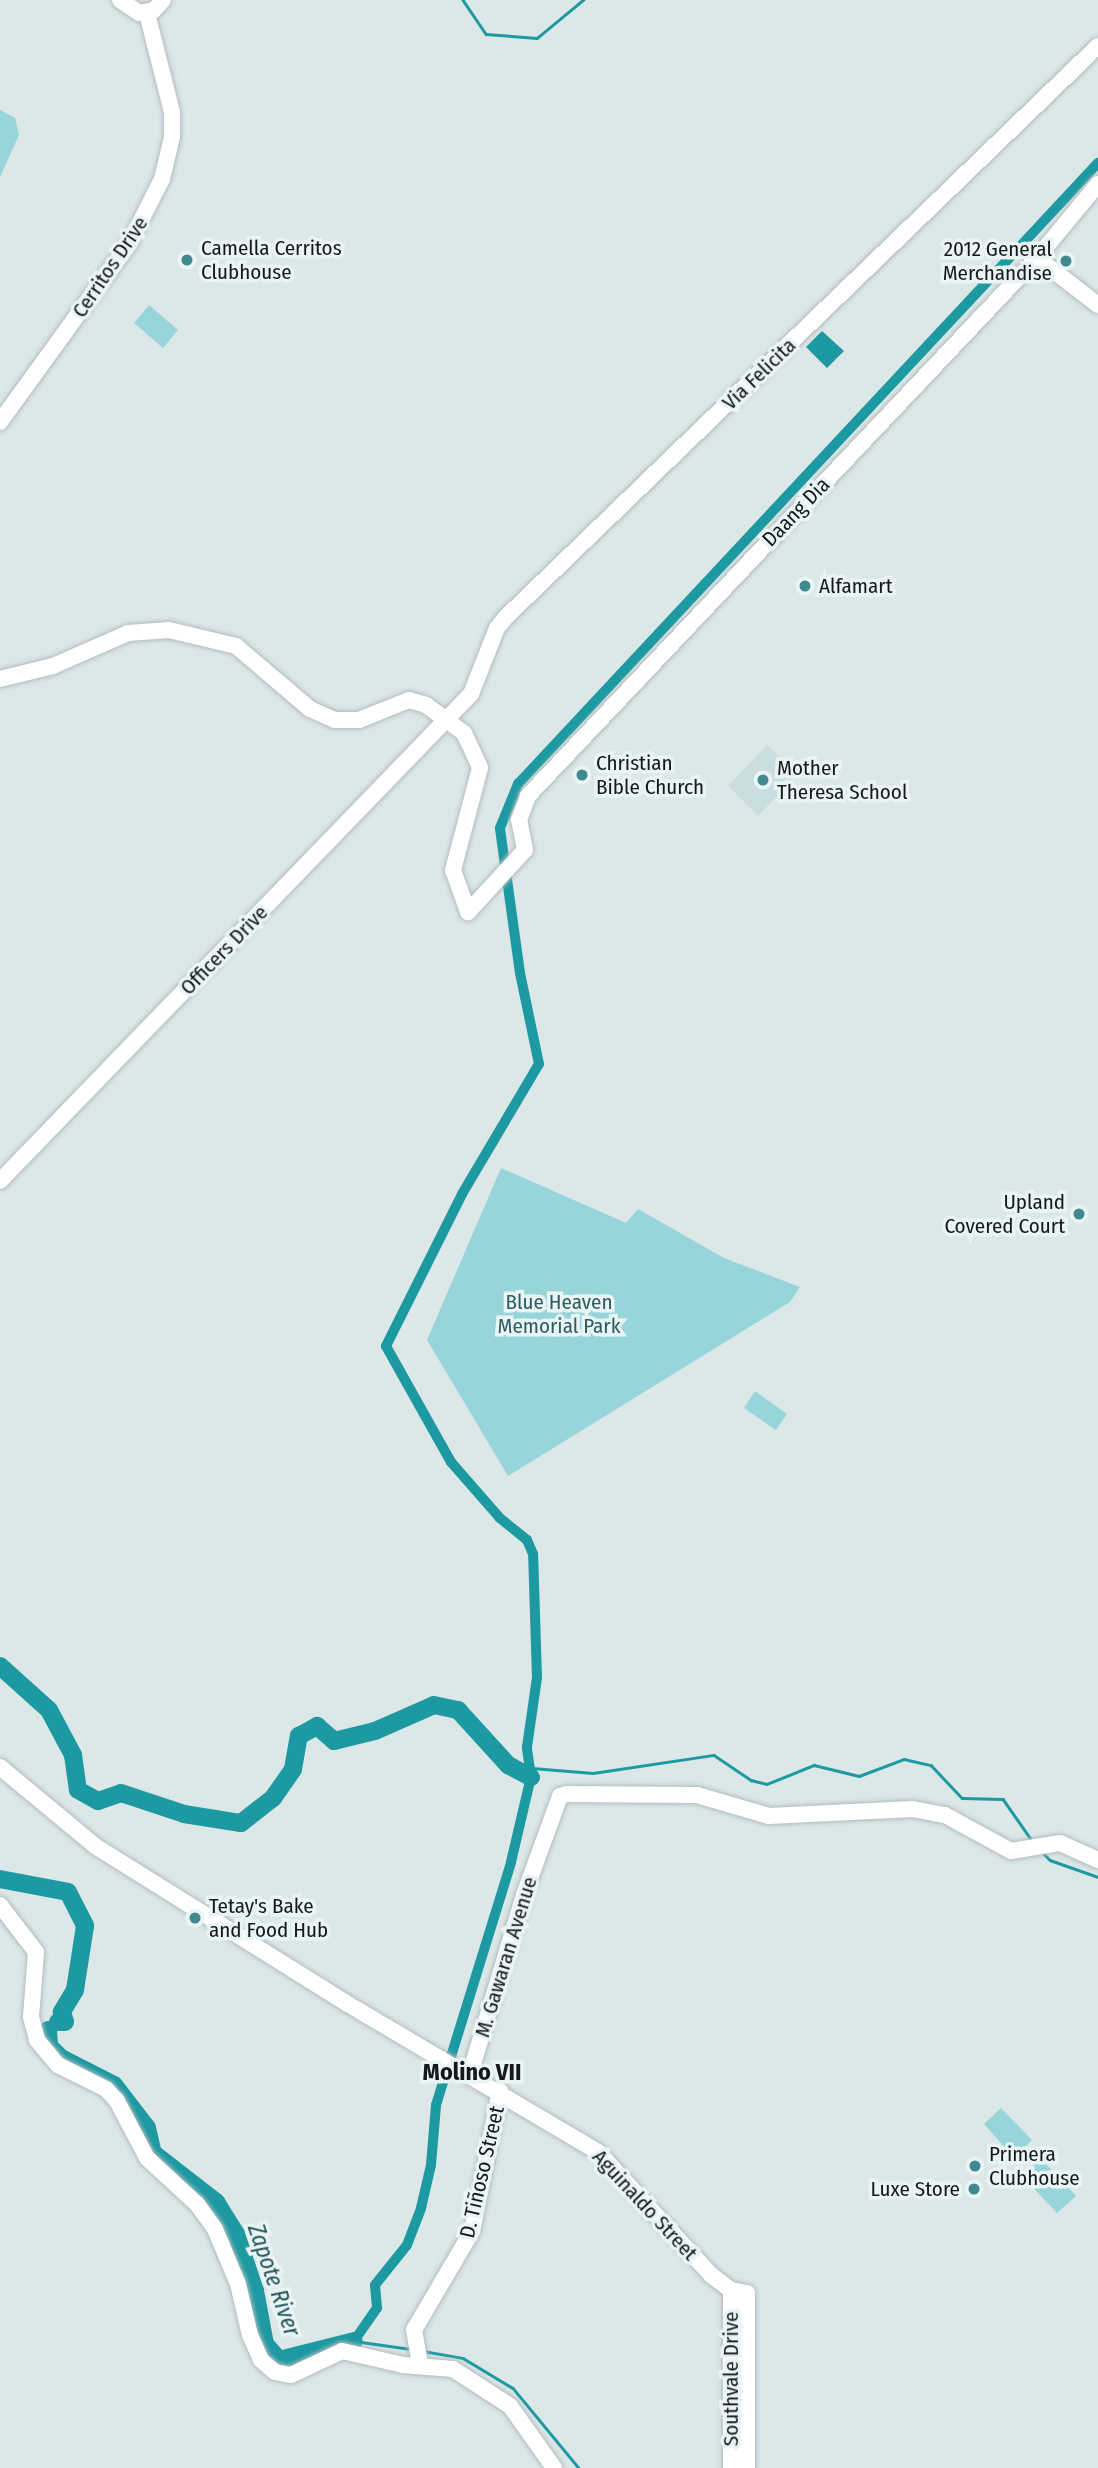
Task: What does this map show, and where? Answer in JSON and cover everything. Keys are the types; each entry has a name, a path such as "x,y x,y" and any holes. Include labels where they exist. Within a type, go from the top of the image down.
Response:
{"street":[{"path":"120,0 131,11 146,13 163,0"},
{"name":"Cerritos Drive","path":"0,422 129,244 162,179 172,137 172,112 146,13"},
{"name":"Via Felicita","path":"448,719 477,687 492,639 506,617 1098,46"},
{"name":"Daang Dia","path":"448,719 470,741 480,768 453,870 468,912 520,856 519,820 528,796 1037,258 1098,184"},
{"path":"1037,258 1098,305"},
{"path":"0,678 53,666 128,633 169,630 236,646 310,709 335,720 359,720 409,699 448,719"},
{"name":"Officers Drive","path":"0,1181 448,719"},
{"path":"0,1767 95,1846 467,2072"},
{"name":"M. Gawaran Avenue","path":"467,2072 524,1895 560,1796 576,1792 697,1795 769,1816 888,1808 945,1815 1011,1851 1027,1852 1060,1843 1098,1860"},
{"path":"0,1905 36,1952 31,2017 37,2039 58,2065 112,2095 147,2158 197,2204 215,2229 238,2284 250,2335 261,2360 275,2372 291,2375 342,2351 403,2365 417,2355 453,2369 497,2395 522,2419 554,2468"},
{"name":"Aguinaldo Street","path":"467,2072 598,2152 668,2232 739,2292"},
{"name":"D. Tiñoso Street","path":"417,2355 414,2330 472,2231 500,2091"},
{"name":"Southvale Drive","path":"739,2292 739,2465"}],"shaded area":[{"path":"822,331 844,351 827,368 806,347"},
{"name":"Mother Theresa School","path":"767,745 798,774 758,816 728,786"}],"green space":[{"path":"0,110 15,118 19,135 0,177"},
{"path":"149,305 178,330 163,348 134,323"},
{"name":"Blue Heaven Memorial Park","path":"501,1168 626,1223 638,1209 724,1258 800,1287 790,1302 508,1476 427,1340"},
{"path":"755,1391 787,1414 776,1430 744,1408"},
{"path":"1001,2108 1032,2140 1014,2158 984,2124"},
{"path":"1040,2158 1076,2196 1057,2213 1022,2176"}],"waterway":[{"path":"463,0 486,34 537,38 583,0"},
{"path":"354,2341 377,2308 375,2285 407,2245 421,2208 431,2165 436,2105 511,1862 531,1777 527,1747 537,1678 533,1554 527,1540 499,1517 451,1462 386,1346 462,1194 539,1064 520,973 500,828 518,784 1098,163"},
{"path":"0,1666 49,1710 73,1755 78,1790 98,1801 121,1793 184,1814 241,1823 273,1798 293,1769 299,1736 317,1726 334,1741 375,1731 434,1705 458,1710 508,1765 531,1777"},
{"path":"532,1768 593,1773 714,1755 751,1780 767,1784 814,1765 859,1776 904,1759 931,1765 962,1798 1003,1799 1033,1842"},
{"path":"1042,1852 1050,1860 1098,1877"},
{"path":"0,1879 68,1892 85,1926 75,1990 62,2012 65,2022 58,2022"},
{"name":"Zapote River","path":"48,2030 49,2046 61,2058 114,2085 147,2128 153,2153 216,2202 236,2234 255,2291 265,2344 279,2360 354,2341"},
{"name":"Zapote River","path":"354,2341 410,2349"},
{"name":"Zapote River","path":"423,2351 463,2358 513,2388 579,2468"}],"place":[{"name":"Camella Cerritos Clubhouse","path":"187,260"},
{"name":"2012 General Merchandise","path":"1066,261"},
{"name":"Alfamart","path":"805,586"},
{"name":"Christian Bible Church","path":"582,775"},
{"name":"Mother Theresa School","path":"763,780"},
{"name":"Upland Covered Court","path":"1079,1214"},
{"name":"Tetay's Bake and Food Hub","path":"195,1918"},
{"name":"Primera Clubhouse","path":"975,2166"},
{"name":"Luxe Store","path":"974,2189"}],"district":[{"name":"Molino VII","path":"472,2073"}]}
